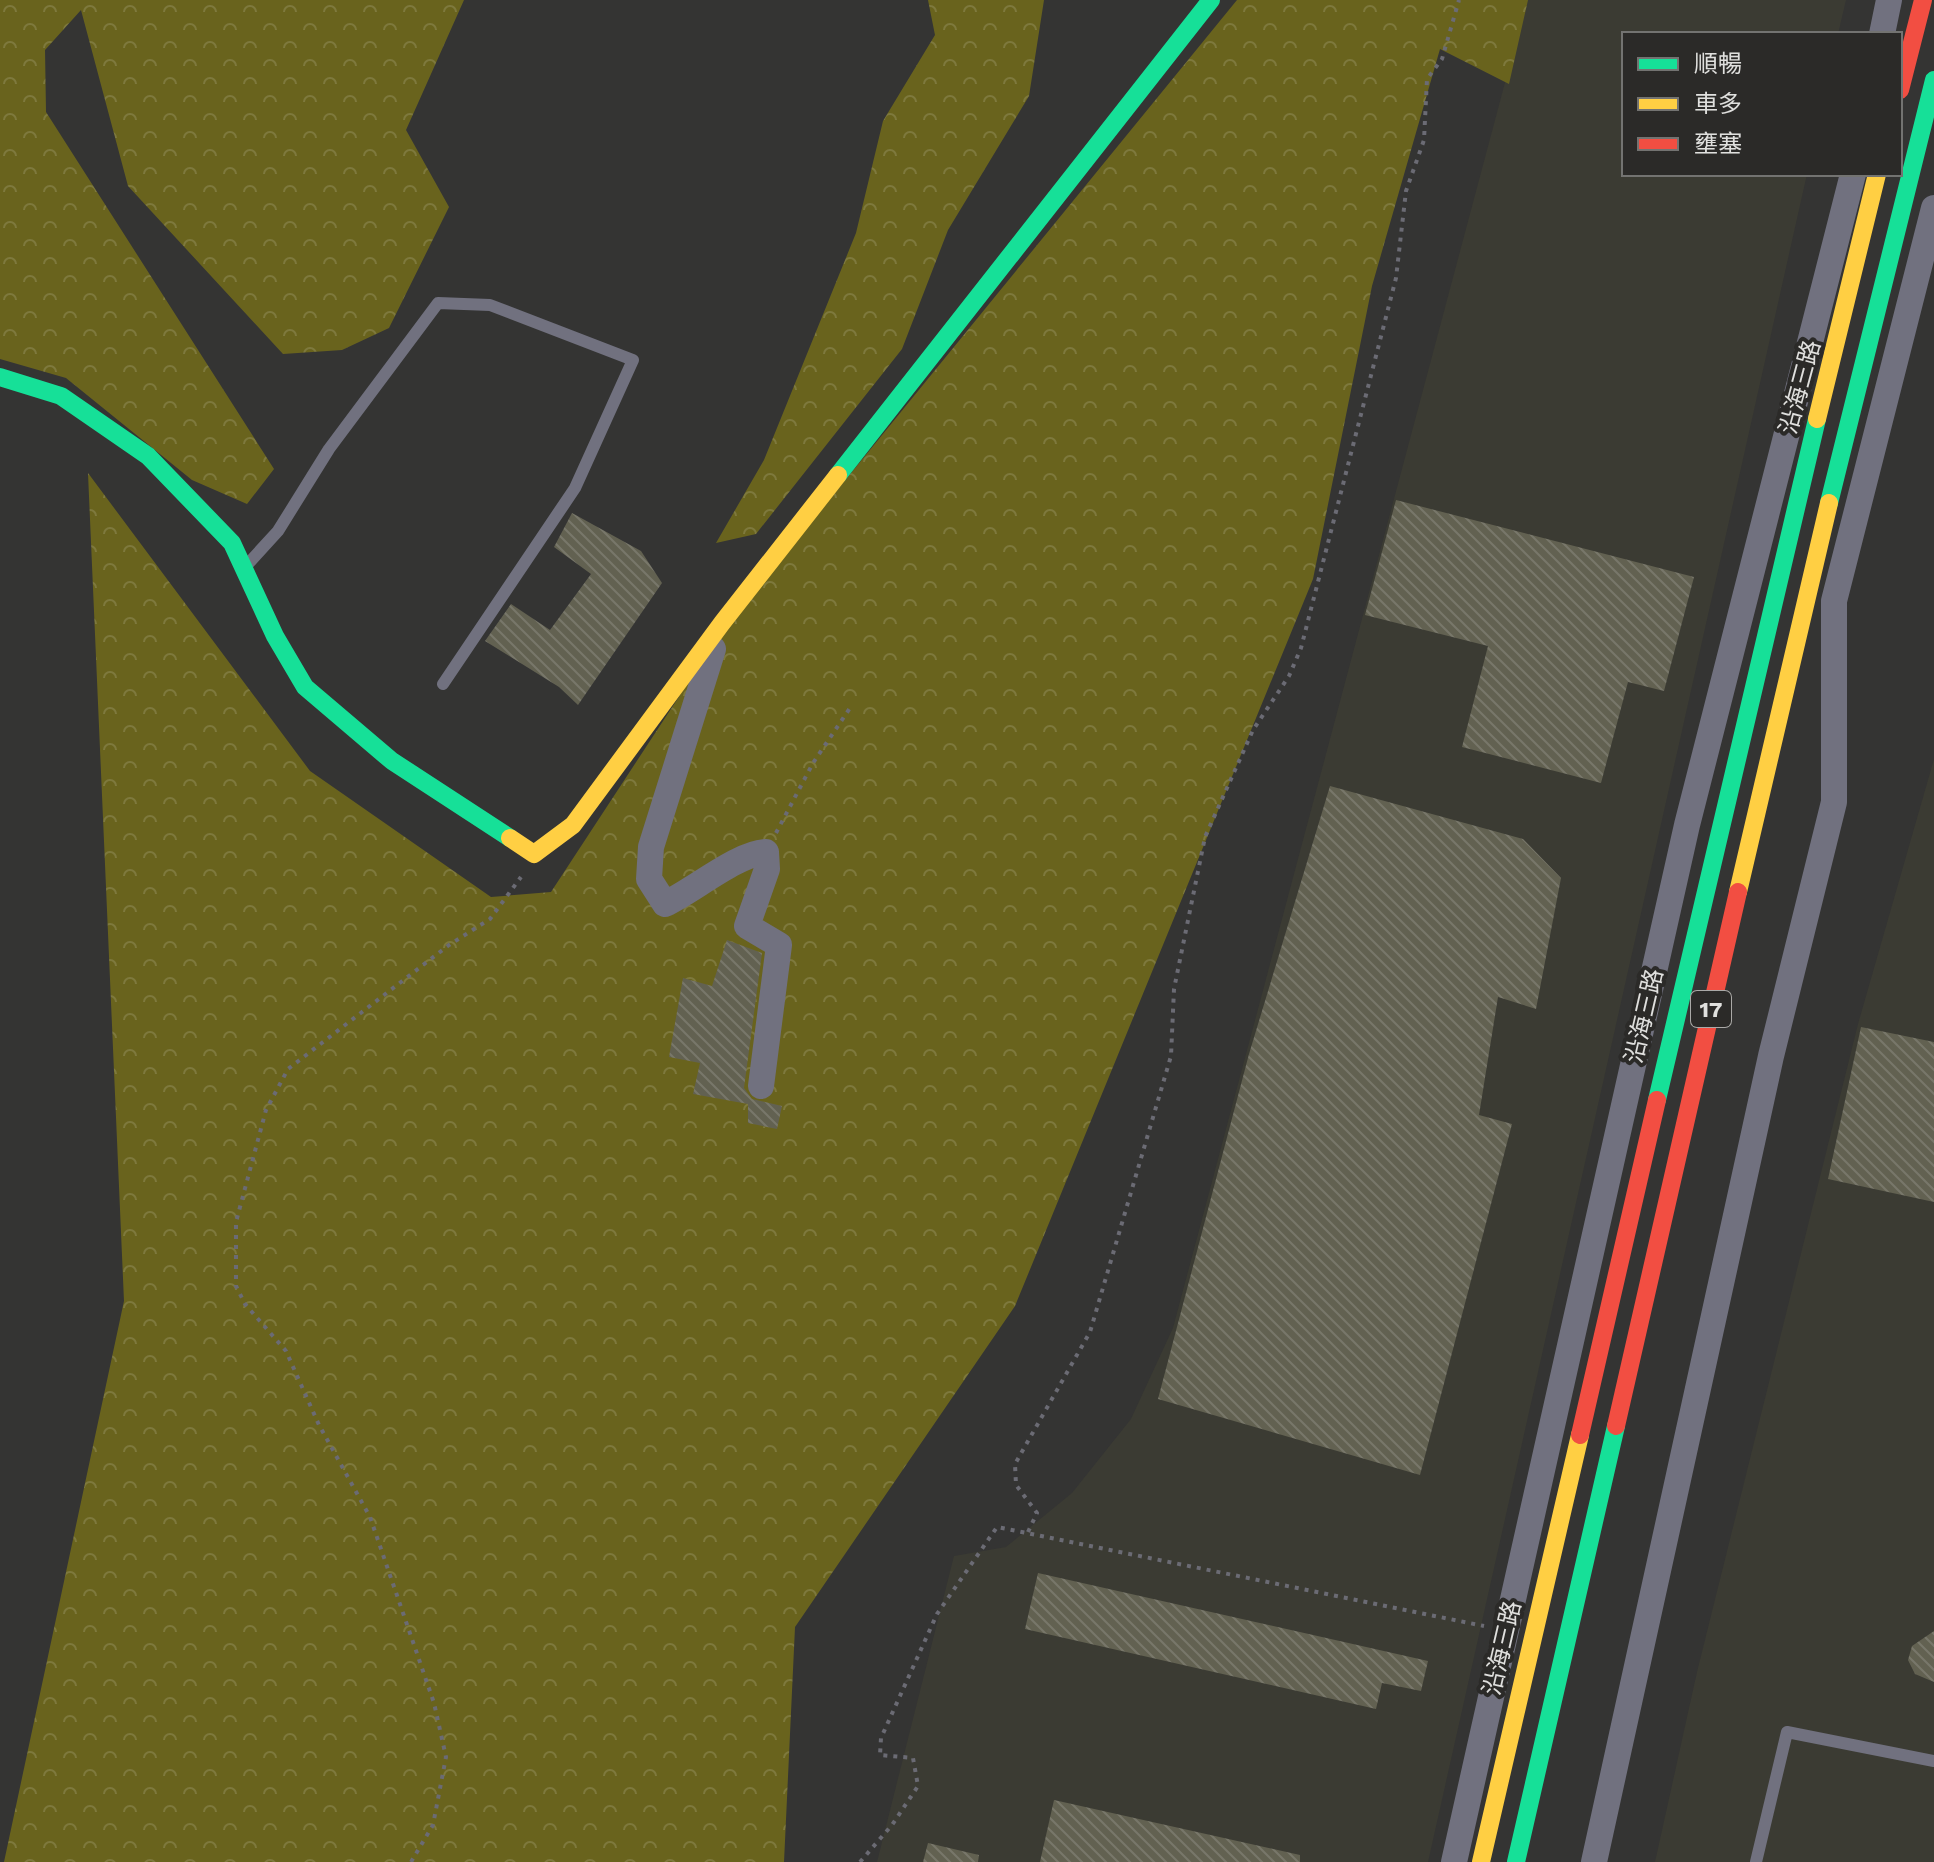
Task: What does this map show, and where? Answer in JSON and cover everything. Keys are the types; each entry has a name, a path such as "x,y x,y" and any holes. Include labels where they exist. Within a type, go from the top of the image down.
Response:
{"main road":[{"path":"0,377 61,396 148,456 232,543 275,636 305,687 392,761 534,854 573,825 722,623 1211,0"},
{"path":"1902,82 1923,0"},
{"name":"17","path":"1516,1862 1907,160 1930,108 1934,80"},
{"path":"1902,127 1930,108"},
{"path":"1907,160 1934,147"},
{"name":"沿海三路","path":"1481,1862 1776,587 1877,176"}],"street":[{"path":"1882,32 1889,0"},
{"name":"沿海三路","path":"1454,1862 1687,825 1853,176"},
{"path":"1594,1862 1771,1056 1834,802 1834,601 1934,208"},
{"path":"1676,1486 1669,1455 1742,1124 1818,815 1817,666 1807,593 1747,581"},
{"path":"722,623 651,847 649,879 665,904 693,891 753,853 766,852 767,869 747,926 779,945 761,1086"},
{"path":"1512,1605 1572,1618"},
{"path":"1466,1807 1525,1822"}],"lane":[{"path":"244,568 278,531 329,449 438,303 490,305 633,360 575,488 443,684"},
{"path":"1756,1862 1787,1732 1934,1761"}],"path":[{"path":"1028,1532 1037,1513 1016,1485 1015,1464 1090,1332 1171,1056 1174,989 1205,837 1253,730 1289,676 1301,648 1396,278 1406,191 1424,140 1427,79 1442,59 1459,0"},
{"path":"766,852 813,763 852,705"},
{"path":"411,1862 433,1825 446,1757 434,1703 370,1517 319,1425 286,1351 245,1304 236,1286 236,1222 266,1110 288,1069 449,945 490,919 534,854"},
{"path":"860,1862 892,1825 918,1786 913,1758 880,1755 881,1738 937,1614 997,1527 1485,1626 1512,1605"}],"shaded area":[{"path":"1527,0 1846,0 1838,32 1622,32 1622,176 1807,176 1428,1862 877,1862 954,1556 1006,1547 1072,1493 1131,1419 1173,1328"},
{"path":"1934,759 1934,1862 1655,1862 1697,1672 1858,1024"}],"green space":[{"path":"0,0 464,0 406,130 449,207 389,328 342,350 283,354 128,186 81,10 45,50 46,112 274,469 247,504 192,480 66,378 0,359"},
{"path":"928,0 1044,0 1029,96 948,230 902,349 756,534 716,543 764,460 856,233 883,121 935,35"},
{"path":"1237,0 1528,0 1509,84 1440,49 1372,286 1313,579 1015,1306 795,1627 784,1862 4,1862 124,1301 88,473 310,771 491,897 551,892 684,689 745,603"}],"building":[{"path":"1396,500 1694,577 1664,691 1628,682 1601,783 1462,747 1488,646 1365,615"},
{"path":"572,513 641,551 662,583 578,705 559,687 485,641 511,604 550,630 591,574 554,547"},
{"path":"1330,786 1523,839 1561,878 1536,1009 1498,997 1479,1115 1512,1124 1420,1475 1158,1399 1249,1054"},
{"path":"727,940 762,953 744,1088 752,1099 782,1106 777,1129 748,1123 748,1104 693,1094 700,1063 669,1057 683,978 712,986"},
{"path":"1861,1027 1934,1042 1934,1202 1828,1179"},
{"path":"1038,1573 1428,1661 1421,1691 1382,1683 1376,1709 1025,1629"},
{"path":"1934,1631 1934,1682 1915,1674 1908,1660 1912,1646"},
{"path":"1054,1800 1300,1855 1300,1862 1040,1862"},
{"path":"928,1843 979,1855 978,1862 923,1862"}],"traffic: fast":[{"path":"838,475 1211,0"},
{"path":"1829,503 1934,80"},
{"path":"0,377 61,396 148,456 232,543 275,636 305,687 392,761 510,838"},
{"path":"1657,1100 1817,419"},
{"path":"1516,1862 1616,1426"}],"traffic: slow":[{"path":"1817,419 1877,176"},
{"path":"510,838 534,854 573,825 722,623 838,475"},
{"path":"1738,892 1829,503"},
{"path":"1481,1862 1580,1435"}],"traffic: jam":[{"path":"1902,82 1923,0"},
{"path":"1616,1426 1738,892"},
{"path":"1580,1435 1657,1100"}]}
